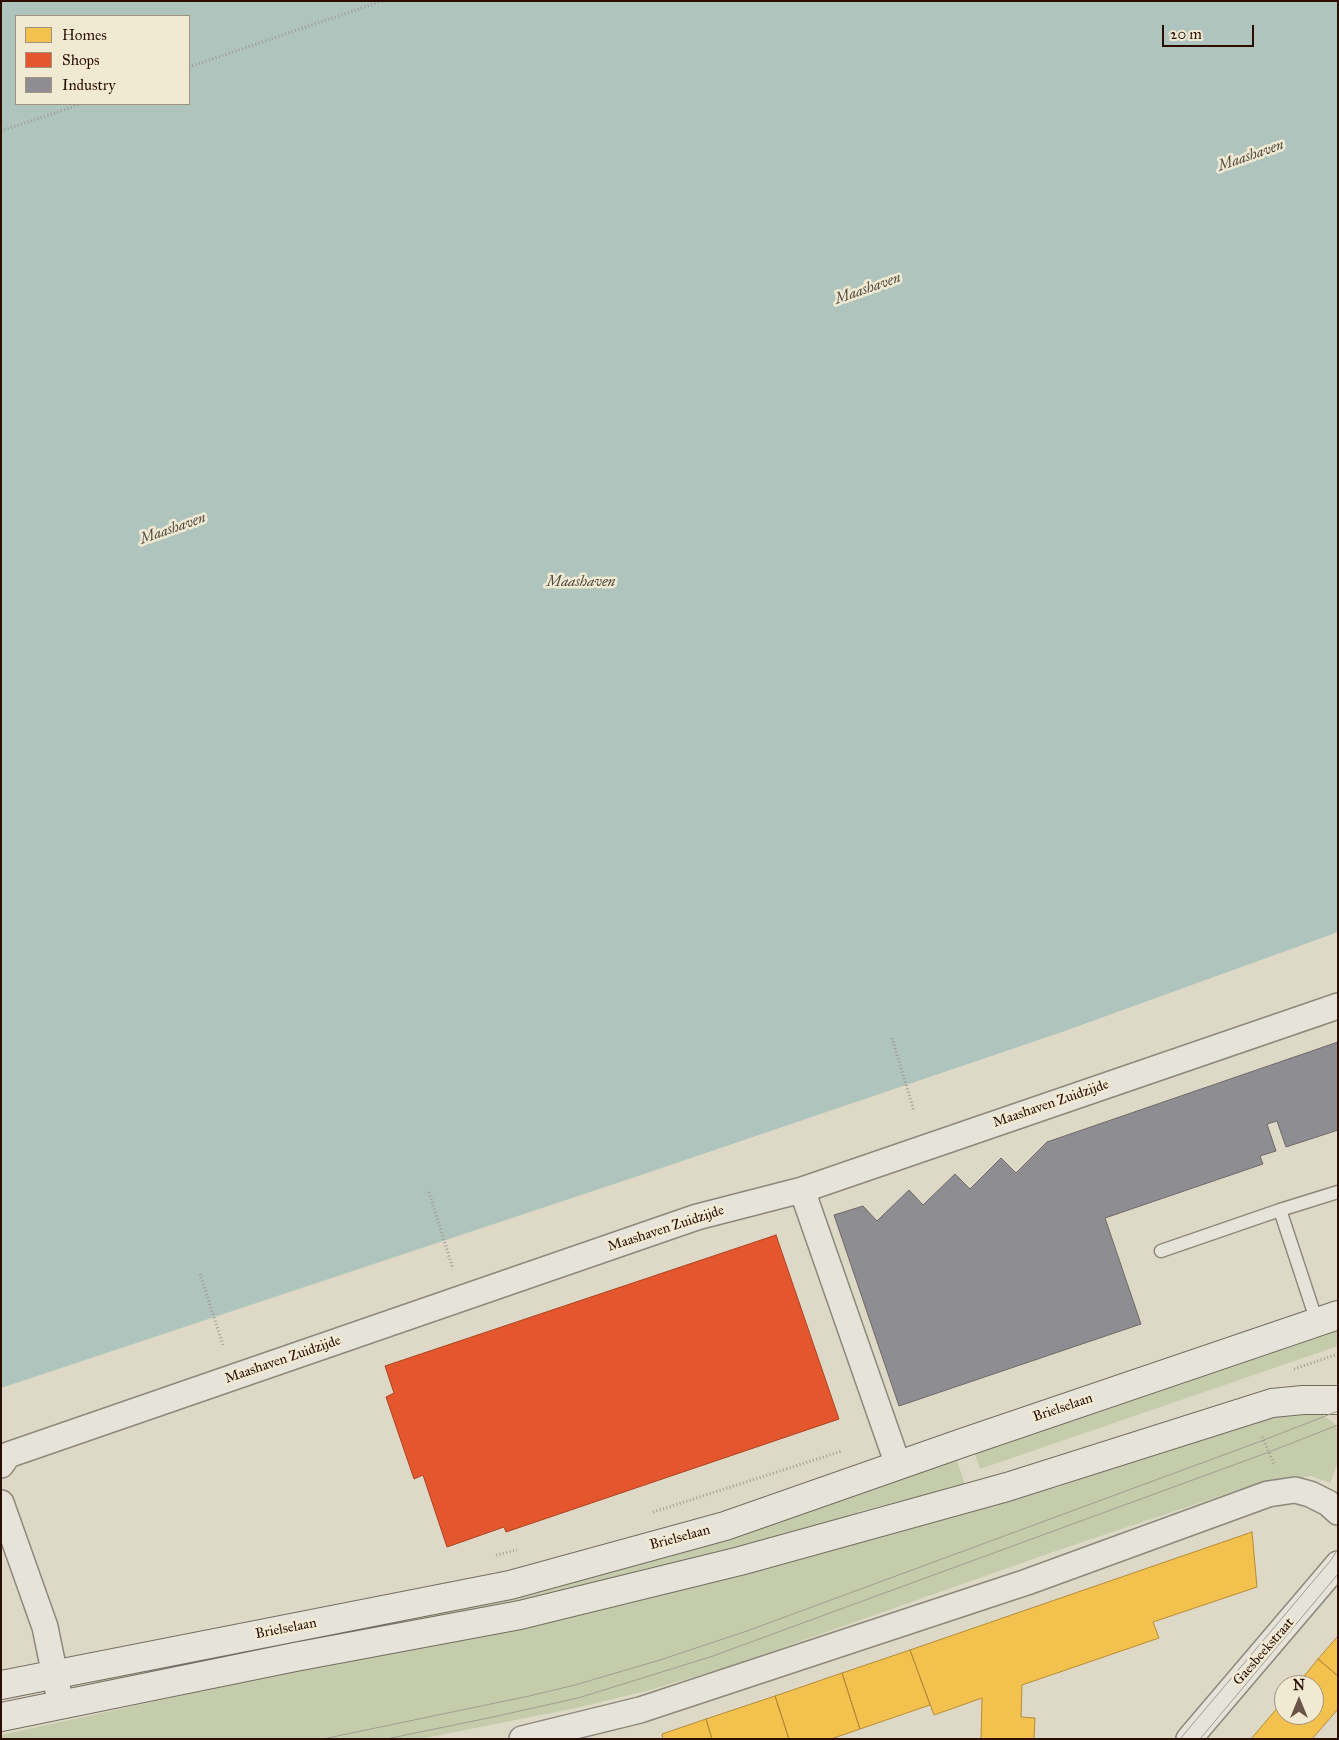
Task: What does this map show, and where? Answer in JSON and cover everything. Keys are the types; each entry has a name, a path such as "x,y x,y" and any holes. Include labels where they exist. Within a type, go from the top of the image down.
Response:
{"main road":[{"name":"Brielselaan","path":"1,1685 510,1585 725,1526 1328,1318"},
{"path":"1,1717 295,1657 520,1615 740,1561 1007,1487 1272,1404 1303,1400 1336,1402"}],"street":[{"name":"Maashaven Zuidzijde","path":"1,1465 8,1455 697,1217 802,1190 1338,1006"},
{"path":"802,1190 898,1465"},
{"path":"522,1739 640,1710 1027,1582 1268,1494 1295,1490 1310,1494 1338,1512"},
{"path":"1,1503 44,1627 56,1674 61,1705"},
{"name":"Gaesbeekstraat","path":"1189,1739 1338,1564"}],"lane":[{"path":"1161,1251 1338,1192"},
{"path":"1280,1210 1328,1318"}],"path":[{"path":"190,67 382,1"},
{"path":"1,131 78,105"},
{"path":"892,1038 914,1111"},
{"path":"429,1192 453,1269"},
{"path":"200,1274 223,1345"},
{"path":"649,1514 843,1451"},
{"path":"488,1557 526,1547"}],"green space":[{"path":"1338,1323 1338,1346 980,1469 973,1448"},
{"path":"1284,1412 1320,1413 1335,1424 1338,1432 1338,1462 1330,1483 1311,1476 1247,1487 1053,1552 733,1665 650,1690 576,1708 420,1739 1,1739 1,1735 326,1664 929,1522 1058,1487 1199,1438"},
{"path":"955,1454 965,1485 857,1512 858,1520 583,1592 105,1685 91,1681 430,1609"}],"water":[{"name":"Maashaven","path":"1,1 1338,1 1338,932 1062,1032 638,1176 1,1388"}],"building: Homes":[{"path":"1252,1532 1257,1587 1153,1622 1159,1638 1022,1685 1021,1717 1035,1718 1034,1739 981,1739 982,1698 934,1715 910,1650"},
{"path":"1338,1636 1338,1676 1318,1659"},
{"path":"910,1650 930,1705 860,1729 842,1673"},
{"path":"1318,1659 1338,1676 1338,1709 1312,1739 1251,1739 1274,1712 1274,1725 1324,1725 1324,1675 1305,1675"},
{"path":"842,1673 860,1729 831,1739 789,1739 775,1696"},
{"path":"775,1696 789,1739 712,1739 706,1719"},
{"path":"706,1719 712,1739 663,1739 662,1734"}],"building: Shops":[{"path":"776,1235 839,1419 506,1532 504,1527 447,1547 423,1475 414,1479 386,1397 394,1393 385,1366"}],"building: Industry":[{"path":"1338,1042 1338,1130 1286,1147 1277,1121 1267,1124 1276,1151 1260,1156 1263,1164 1105,1218 1141,1324 899,1406 834,1215 863,1206 877,1221 909,1190 923,1205 955,1174 970,1189 1001,1158 1016,1173 1047,1142"}],"tram line":[{"path":"323,1739 529,1696 575,1685 660,1660 747,1631 1338,1411"},
{"path":"386,1739 578,1698 710,1657 1338,1425"},
{"path":"1180,1739 1331,1560 1338,1549"},
{"path":"1200,1739 1338,1574"}]}
